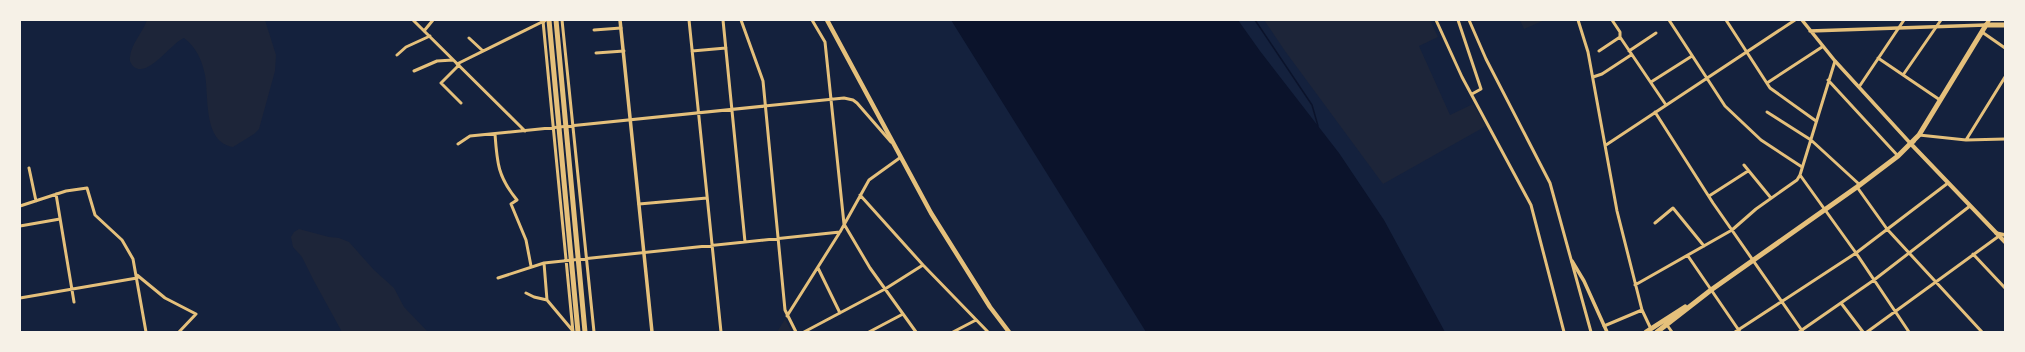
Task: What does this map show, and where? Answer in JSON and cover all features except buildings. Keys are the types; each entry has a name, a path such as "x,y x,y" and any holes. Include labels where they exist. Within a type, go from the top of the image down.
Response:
{"highway":[{"path":"545,20 575,332"},
{"path":"556,20 585,332"},
{"path":"1986,25 2005,25"},
{"path":"1646,332 1711,290 1826,209 1912,144"},
{"path":"1657,332 1711,290"}],"main road":[{"path":"827,20 931,213 965,269 998,319 1009,332"},
{"path":"1989,20 1912,144 2005,242"}],"street":[{"path":"413,20 525,130"},
{"path":"424,31 433,20"},
{"path":"461,103 441,83 458,64 545,20 552,128 565,261 575,332"},
{"path":"562,20 585,258 594,332"},
{"path":"620,20 652,332"},
{"path":"689,20 721,332"},
{"path":"723,20 745,242"},
{"path":"741,20 763,81 787,316 796,332"},
{"path":"812,20 825,42 844,224 870,268 916,332"},
{"path":"1436,20 1472,94 1531,205 1564,332"},
{"path":"1458,20 1481,89 1472,94"},
{"path":"1468,20 1486,59 1550,183 1591,332"},
{"path":"1578,20 1588,52 1593,76 1606,145 1613,194 1642,310 1651,329"},
{"path":"1612,20 1620,32 1620,37 1631,55 1666,105"},
{"path":"1669,20 1725,106 1761,140 1802,167"},
{"path":"1726,20 1770,88 1816,121"},
{"path":"1606,145 1796,20"},
{"path":"1802,20 1822,47 1912,144"},
{"path":"1859,87 1904,20"},
{"path":"1902,75 1941,20"},
{"path":"1810,31 1986,25"},
{"path":"594,30 621,28"},
{"path":"1982,32 2005,48"},
{"path":"1629,51 1656,33"},
{"path":"397,55 406,47 430,36"},
{"path":"1599,51 1620,37"},
{"path":"469,38 482,51"},
{"path":"1767,83 1822,47"},
{"path":"692,51 726,48"},
{"path":"596,53 624,51"},
{"path":"1593,76 1602,74 1631,55"},
{"path":"1651,82 1692,56"},
{"path":"1878,58 1940,100"},
{"path":"414,71 437,61 453,60"},
{"path":"1635,285 1732,230 1771,198 1790,185 1800,175 1835,61"},
{"path":"1966,140 2005,77"},
{"path":"1828,80 1898,156"},
{"path":"458,144 470,136 832,99 853,100 895,146"},
{"path":"1655,112 1709,196 1783,301 1802,331 1874,280 1970,206"},
{"path":"1767,112 1811,140 1858,186 1887,229 1908,254 1982,332"},
{"path":"495,134 500,176 517,200 511,204 526,240 531,266"},
{"path":"1919,135 1966,140 2005,139"},
{"path":"787,316 840,232 869,180 901,157"},
{"path":"1744,165 1771,198"},
{"path":"29,168 36,201"},
{"path":"1709,196 1748,171"},
{"path":"1800,175 1826,209 1909,332"},
{"path":"1688,256 1738,331 1856,253 1948,183"},
{"path":"20,206 56,194 87,188 95,215 122,240 133,259 146,332"},
{"path":"56,194 74,302"},
{"path":"860,195 923,265 988,332"},
{"path":"640,204 707,198"},
{"path":"1655,223 1673,208 1704,246"},
{"path":"20,226 60,219"},
{"path":"498,278 544,263 840,232"},
{"path":"1995,232 2005,235"},
{"path":"1867,332 1972,254 1999,236"},
{"path":"1972,254 2005,288"},
{"path":"1572,261 1584,282 1607,332"},
{"path":"544,263 547,300"},
{"path":"804,332 885,289 923,265"},
{"path":"818,268 840,313"},
{"path":"136,272 141,279 160,295 196,314 179,332"},
{"path":"20,298 137,278"},
{"path":"526,293 534,297 547,300 575,332"},
{"path":"1841,303 1863,332"},
{"path":"1604,326 1642,310"},
{"path":"869,332 903,314"},
{"path":"953,332 976,320"},
{"path":"1667,325 1672,332"}],"shaded area":[{"path":"147,20 265,20 276,55 275,71 259,129 254,134 233,147 223,143 217,137 209,118 205,75 202,64 198,54 184,38 159,59 145,68 139,69 133,66 130,59 131,52"},
{"path":"951,20 1238,20 1260,51 1339,153 1384,220 1445,332 1146,332"},
{"path":"1264,20 1430,20 1438,37 1419,46 1450,115 1473,104 1486,126 1383,184 1285,51"},
{"path":"1520,20 1545,20 1524,29"},
{"path":"299,229 329,237 339,238 349,242 374,270 394,288 404,307 428,332 342,332 302,257 293,247 291,237 294,232"},
{"path":"785,319 792,332 777,332"}],"waterway":[{"path":"1255,20 1312,105 1318,126"}]}
